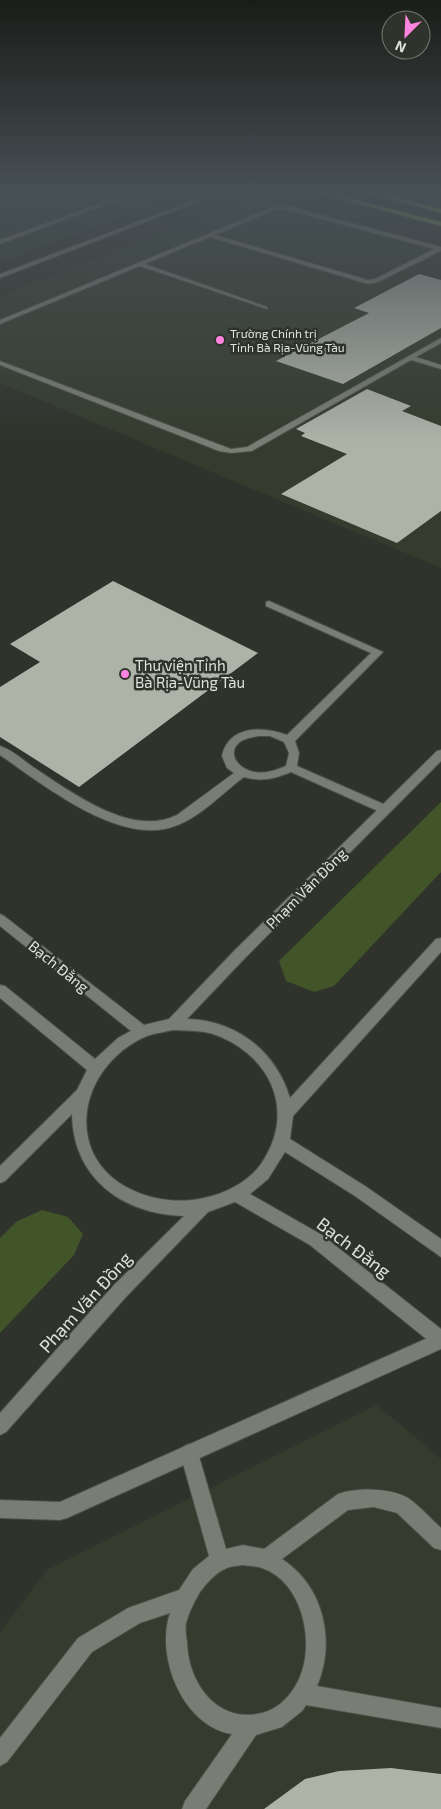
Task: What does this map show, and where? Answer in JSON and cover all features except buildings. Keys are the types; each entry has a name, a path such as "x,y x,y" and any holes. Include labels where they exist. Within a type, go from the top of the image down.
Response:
{"street":[{"path":"0,322 114,274"},
{"path":"169,274 265,308"},
{"path":"343,274 368,282 376,281 389,274"},
{"path":"0,363 222,449 241,451 273,436 441,340"},
{"path":"411,358 441,367"},
{"path":"269,604 378,652 289,740"},
{"path":"258,732 271,733 289,740 294,753 291,768 276,776 263,778 240,774 230,764 226,756 228,747 235,739 246,734 258,732"},
{"path":"0,750 105,816 127,825 153,828 171,824 240,774"},
{"name":"Phạm Văn Đồng","path":"173,1024 239,955 441,754"},
{"path":"291,768 384,809"},
{"name":"Bạch Đằng","path":"0,919 142,1032"},
{"path":"286,1112 441,943"},
{"path":"0,990 95,1068"},
{"path":"173,1024 206,1026 237,1037 262,1056 279,1082 286,1112 282,1142 264,1172 236,1195 202,1208 167,1209 133,1199 105,1180 86,1155 78,1125 82,1095 95,1068 115,1047 142,1032 173,1024"},
{"path":"0,1176 82,1095"},
{"path":"282,1142 360,1191 441,1249"},
{"name":"Bạch Đằng","path":"236,1195 316,1240 441,1340"},
{"name":"Phạm Văn Đồng","path":"0,1426 119,1292 202,1208"},
{"path":"0,1508 60,1511 441,1340"},
{"path":"189,1453 220,1560"},
{"path":"266,1559 345,1501 364,1498 374,1498 402,1505 441,1541"},
{"path":"243,1555 266,1559 287,1573 304,1593 314,1620 317,1650 310,1679 295,1704 275,1720 250,1726 224,1722 202,1707 186,1683 177,1655 176,1624 185,1598 200,1576 220,1560 243,1555"},
{"path":"0,1755 85,1645 135,1615 185,1598"},
{"path":"302,1694 441,1718"},
{"path":"193,1809 250,1726"}],"shaded area":[{"name":"Trường Chính trị Tỉnh Bà Rịa-Vũng Tàu","path":"56,274 441,274 441,568 0,383 0,296"},
{"path":"377,1405 441,1459 441,1809 0,1809 0,1632 47,1570"}],"green space":[{"path":"441,802 441,872 334,986 314,992 286,981 279,961"},
{"path":"42,1210 68,1217 83,1234 74,1255 0,1333 0,1238 16,1222"}],"place":[{"name":"Trường Chính trị Tỉnh Bà Rịa-Vũng Tàu","path":"220,340"},
{"name":"Thư viện Tỉnh Bà Rịa-Vũng Tàu","path":"125,674"}]}
